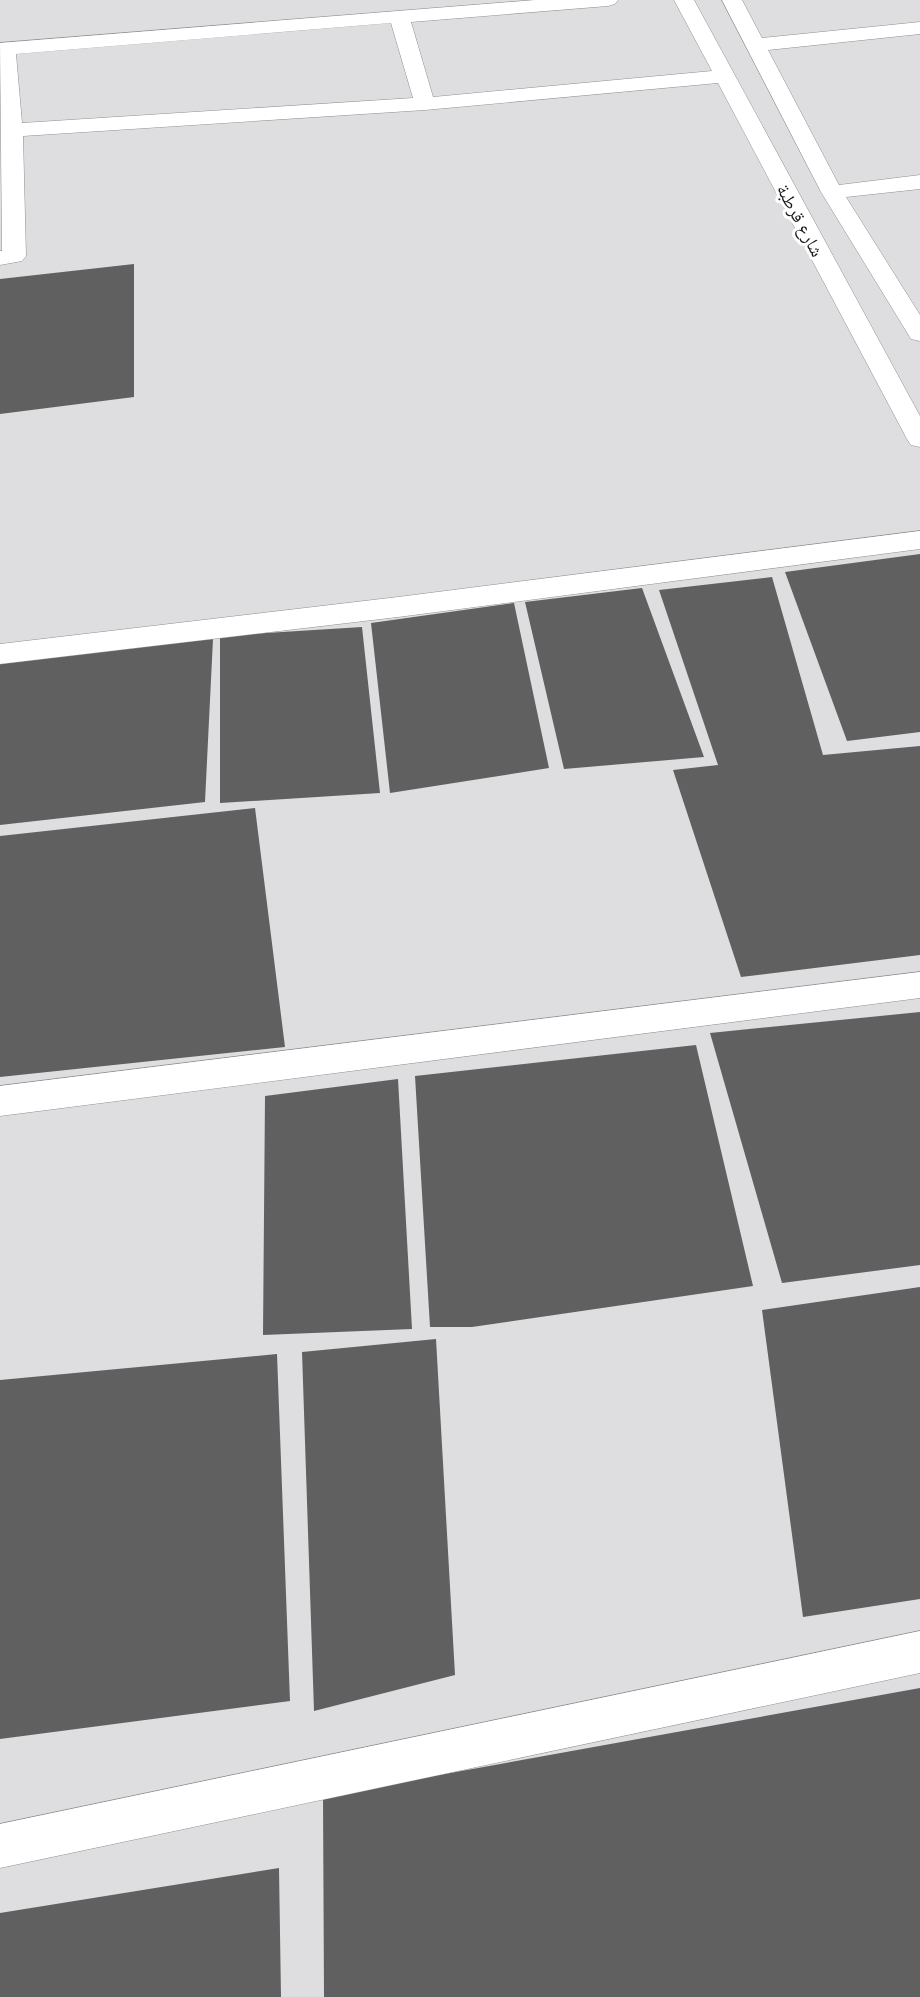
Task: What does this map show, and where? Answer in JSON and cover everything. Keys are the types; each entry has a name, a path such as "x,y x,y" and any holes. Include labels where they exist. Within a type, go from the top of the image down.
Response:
{"street":[{"path":"0,258 14,256 2,49 608,0"},
{"name":"شارع قرطبة","path":"684,0 920,439"},
{"name":"شارع قرطبة","path":"732,0 832,192 920,334"},
{"path":"399,16 425,104"},
{"path":"757,45 920,28"},
{"path":"6,131 425,104 723,76"},
{"path":"832,192 920,182"},
{"path":"0,654 398,608 920,540"},
{"path":"0,1101 920,985"},
{"path":"0,1846 920,1652"}],"building":[{"path":"134,264 134,397 0,414 0,279"},
{"path":"920,554 920,732 847,741 785,572"},
{"path":"772,577 823,755 920,746 920,955 741,977 673,770 718,765 659,590"},
{"path":"642,588 704,757 564,769 525,602"},
{"path":"514,603 549,768 390,793 371,623"},
{"path":"362,627 380,793 220,803 220,636"},
{"path":"213,639 205,802 0,825 0,662"},
{"path":"255,808 285,1047 0,1077 0,836"},
{"path":"920,1012 920,1265 782,1283 710,1033"},
{"path":"696,1045 753,1286 472,1327 430,1327 415,1076"},
{"path":"398,1079 412,1329 263,1335 265,1096"},
{"path":"920,1287 920,1599 803,1617 762,1310"},
{"path":"436,1339 455,1675 314,1711 302,1352"},
{"path":"277,1354 290,1701 0,1739 0,1380"},
{"path":"920,1688 920,1997 324,1997 323,1796"},
{"path":"279,1868 281,1997 0,1997 0,1913"}]}
